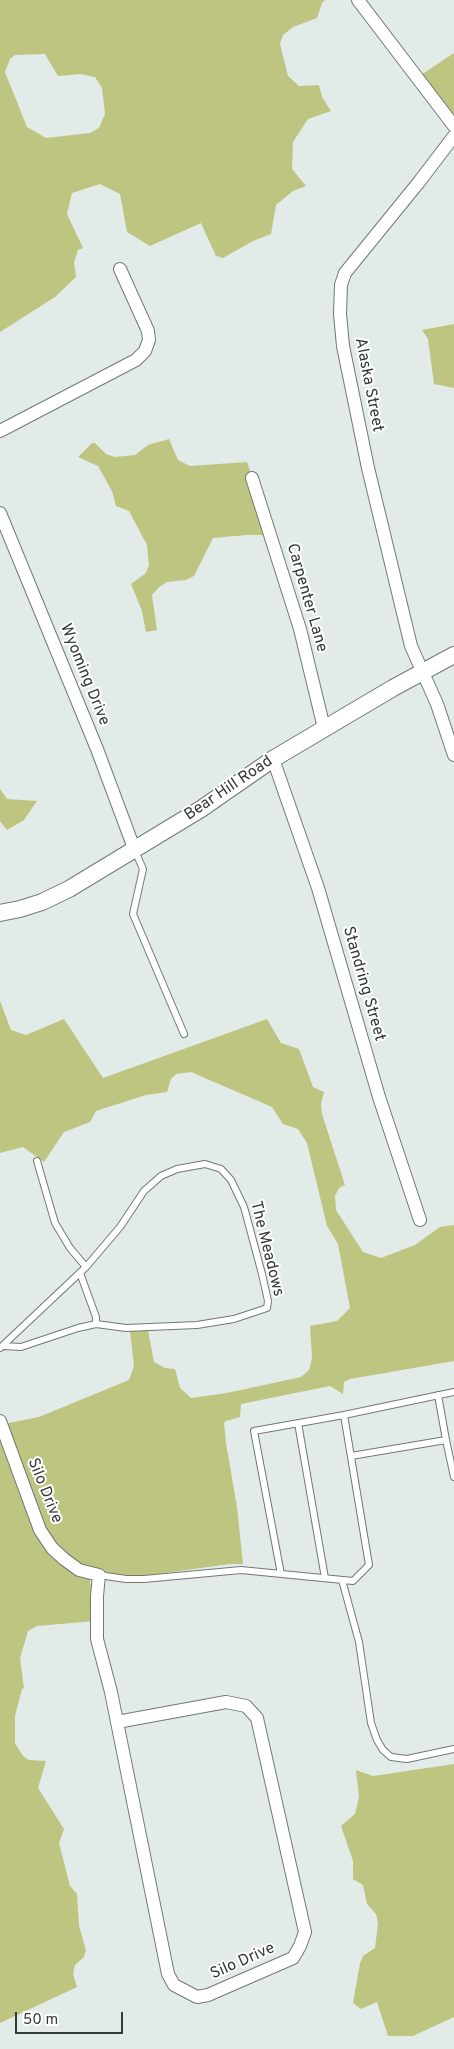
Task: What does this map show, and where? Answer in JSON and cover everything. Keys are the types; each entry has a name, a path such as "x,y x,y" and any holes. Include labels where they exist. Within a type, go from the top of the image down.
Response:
{"street":[{"path":"358,0 454,126"},
{"name":"Alaska Street","path":"454,136 345,273 341,286 340,314 342,346 368,468 411,646 437,704 454,755"},
{"path":"0,431 136,360 145,351 149,340 148,331 120,268"},
{"name":"Carpenter Lane","path":"252,478 300,629 324,728"},
{"name":"Wyoming Drive","path":"0,513 97,749 135,851"},
{"name":"Bear Hill Road","path":"0,913 42,902 135,851 201,809 273,759 422,671 454,655"},
{"name":"Standring Street","path":"273,759 318,888 379,1097 420,1220"},
{"name":"Silo Drive","path":"0,1421 40,1530 52,1548 64,1559 79,1570 99,1575 96,1639 117,1722 168,1974 174,1985 197,1998 293,1958 305,1932 257,1718 246,1706 226,1702 117,1722"}],"lane":[{"path":"135,851 143,869 133,914 184,1034"},
{"path":"38,1161 55,1223 70,1248 86,1267"},
{"name":"The Meadows","path":"205,1164 221,1168 231,1180 244,1207 268,1301 267,1308 234,1319 197,1325 126,1328 96,1324 21,1347 2,1347 86,1267 120,1227 144,1191 161,1176 177,1169 205,1164"},
{"path":"80,1273 96,1317 96,1324"},
{"path":"281,1574 254,1431 344,1415 454,1392"},
{"path":"438,1395 454,1476"},
{"path":"99,1575 126,1579 241,1570 353,1581 369,1565 344,1415"},
{"path":"298,1423 325,1578"},
{"path":"351,1456 446,1440"},
{"path":"342,1580 359,1642 371,1723 383,1750 391,1757 407,1759 454,1749"}],"green space":[{"path":"0,0 325,0 322,3 317,18 293,27 283,35 280,44 288,76 299,86 319,85 322,97 331,111 308,119 293,142 292,169 306,186 293,191 276,205 271,234 253,241 223,258 216,256 201,223 150,246 127,232 120,194 100,184 72,193 67,214 83,248 78,250 74,262 76,277 55,297 0,332","holes":["45,54 58,76 80,74 95,77 102,88 105,114 99,128 90,133 46,138 27,127 5,72 10,59 15,55"]},
{"path":"454,53 454,123 421,75"},
{"path":"454,324 454,388 434,384 428,339 422,330"},
{"path":"169,439 178,460 190,466 247,462 267,524 264,535 213,538 194,576 186,580 167,582 152,595 157,630 146,632 142,611 131,584 146,573 149,565 147,545 129,511 116,506 112,491 98,466 78,457 92,443 95,443 106,454 115,457 135,455 148,445"},
{"path":"0,789 7,799 37,801 24,820 7,830 0,821"},
{"path":"0,1001 11,1030 26,1035 64,1019 103,1078 267,1019 281,1043 299,1049 313,1087 324,1092 321,1104 322,1114 345,1185 339,1188 335,1196 336,1210 363,1252 381,1258 415,1245 440,1227 454,1225 454,1361 350,1379 344,1382 343,1394 330,1386 241,1404 240,1417 224,1423 237,1507 243,1564 230,1564 136,1577 89,1572 95,1621 37,1626 28,1631 20,1658 24,1688 22,1689 15,1716 15,1743 23,1756 29,1760 46,1761 38,1788 64,1829 59,1843 70,1886 77,1894 79,1926 86,1950 84,1957 75,1965 73,1974 77,1987 0,2023 0,1420 4,1424 39,1417 129,1380 134,1366 130,1331 148,1330 154,1362 165,1368 175,1369 180,1388 191,1398 227,1393 301,1377 309,1370 312,1358 310,1326 337,1321 350,1308 338,1244 327,1226 307,1143 298,1129 283,1124 272,1107 191,1072 176,1074 171,1079 167,1092 146,1095 96,1111 90,1122 64,1132 44,1162 23,1147 0,1153"},
{"path":"454,1764 454,2017 413,2036 388,2036 377,2002 361,2009 353,2003 360,1963 363,1956 375,1948 378,1923 376,1914 367,1904 363,1885 353,1879 353,1861 341,1826 355,1814 359,1797 356,1770 373,1776"}]}
